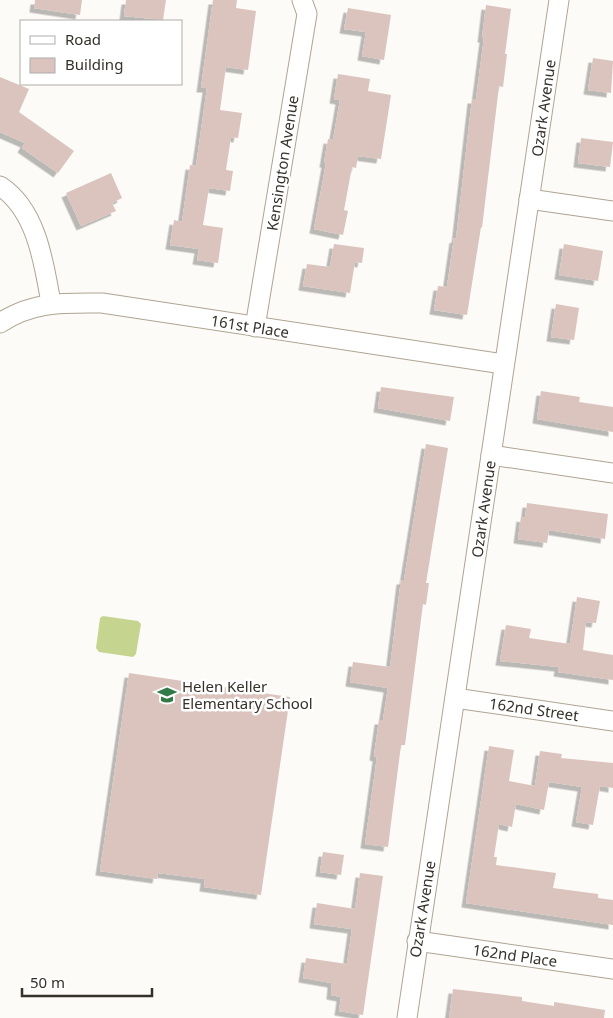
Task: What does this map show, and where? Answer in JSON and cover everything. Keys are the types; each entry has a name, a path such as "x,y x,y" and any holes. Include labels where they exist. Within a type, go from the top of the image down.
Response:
{"street":[{"name":"Kensington Avenue","path":"255,327 307,14 302,0"},
{"name":"Ozark Avenue","path":"407,1018 503,364 559,0"},
{"path":"0,186 22,210 36,234 51,303"},
{"path":"529,199 613,211"},
{"name":"161st Place","path":"0,322 13,314 51,303 123,306 503,364"},
{"path":"491,455 613,473"},
{"name":"162nd Street","path":"455,698 613,721"},
{"name":"162nd Place","path":"417,941 613,969"}],"green space":[{"path":"103,616 138,621 141,624 136,654 133,657 99,652 96,648 100,618"}],"building":[{"path":"35,0 82,0 80,15 34,8"},
{"path":"126,0 166,0 163,20 124,16"},
{"path":"213,0 237,0 236,8 256,11 248,70 226,67 220,110 242,113 238,138 231,137 226,170 233,171 230,191 209,188 203,225 223,228 218,263 197,260 199,249 170,245 174,220 182,222 190,165 196,166 207,88 201,88"},
{"path":"486,5 511,9 503,87 499,86 482,228 467,315 434,310 438,286 447,287 454,238 456,239 472,99 476,99 484,38 482,38"},
{"path":"348,8 391,15 384,60 362,56 366,32 344,29"},
{"path":"593,58 613,61 611,93 588,90"},
{"path":"338,74 370,79 368,91 391,95 381,159 358,156 356,168 352,167 344,210 348,211 343,235 314,229 326,163 324,163 328,139 333,140 340,100 334,99"},
{"path":"0,77 29,89 19,112 74,151 58,173 22,148 25,143 0,132"},
{"path":"581,138 613,142 610,167 578,163"},
{"path":"111,173 122,198 112,203 116,211 81,226 66,193"},
{"path":"334,244 364,248 362,263 355,262 350,293 303,286 307,264 330,267"},
{"path":"564,244 603,251 598,281 559,275"},
{"path":"556,304 579,308 574,340 551,337"},
{"path":"381,387 454,397 450,421 378,408"},
{"path":"541,391 580,397 579,402 613,407 613,432 537,419"},
{"path":"426,444 448,448 426,583 429,583 426,605 423,604 405,745 401,745 388,847 365,844 377,757 374,756 379,720 383,720 388,688 350,682 353,662 390,667 401,580 404,580"},
{"path":"527,503 608,514 605,539 549,530 547,543 518,539 521,517 525,518"},
{"path":"577,597 600,601 596,623 586,622 583,650 613,655 613,680 558,672 559,667 500,661 506,625 531,629 529,638 570,644"},
{"path":"129,673 290,697 261,895 204,887 205,879 158,873 157,879 100,871"},
{"path":"489,746 514,750 509,781 535,786 540,751 562,754 561,758 613,763 613,788 600,786 593,825 576,822 582,787 549,782 544,810 516,804 512,827 499,824 494,857 497,857 496,865 556,873 553,888 598,894 598,898 613,900 613,925 466,903"},
{"path":"323,852 344,855 341,875 320,872"},
{"path":"360,873 383,876 363,1015 339,1011 341,997 331,995 332,983 303,978 306,958 347,964 352,929 314,924 317,903 355,909"},
{"path":"453,989 522,997 522,1001 554,1006 554,1002 605,1010 604,1018 449,1018"}],"place":[{"name":"Helen Keller Elementary School","path":"167,695"}]}
